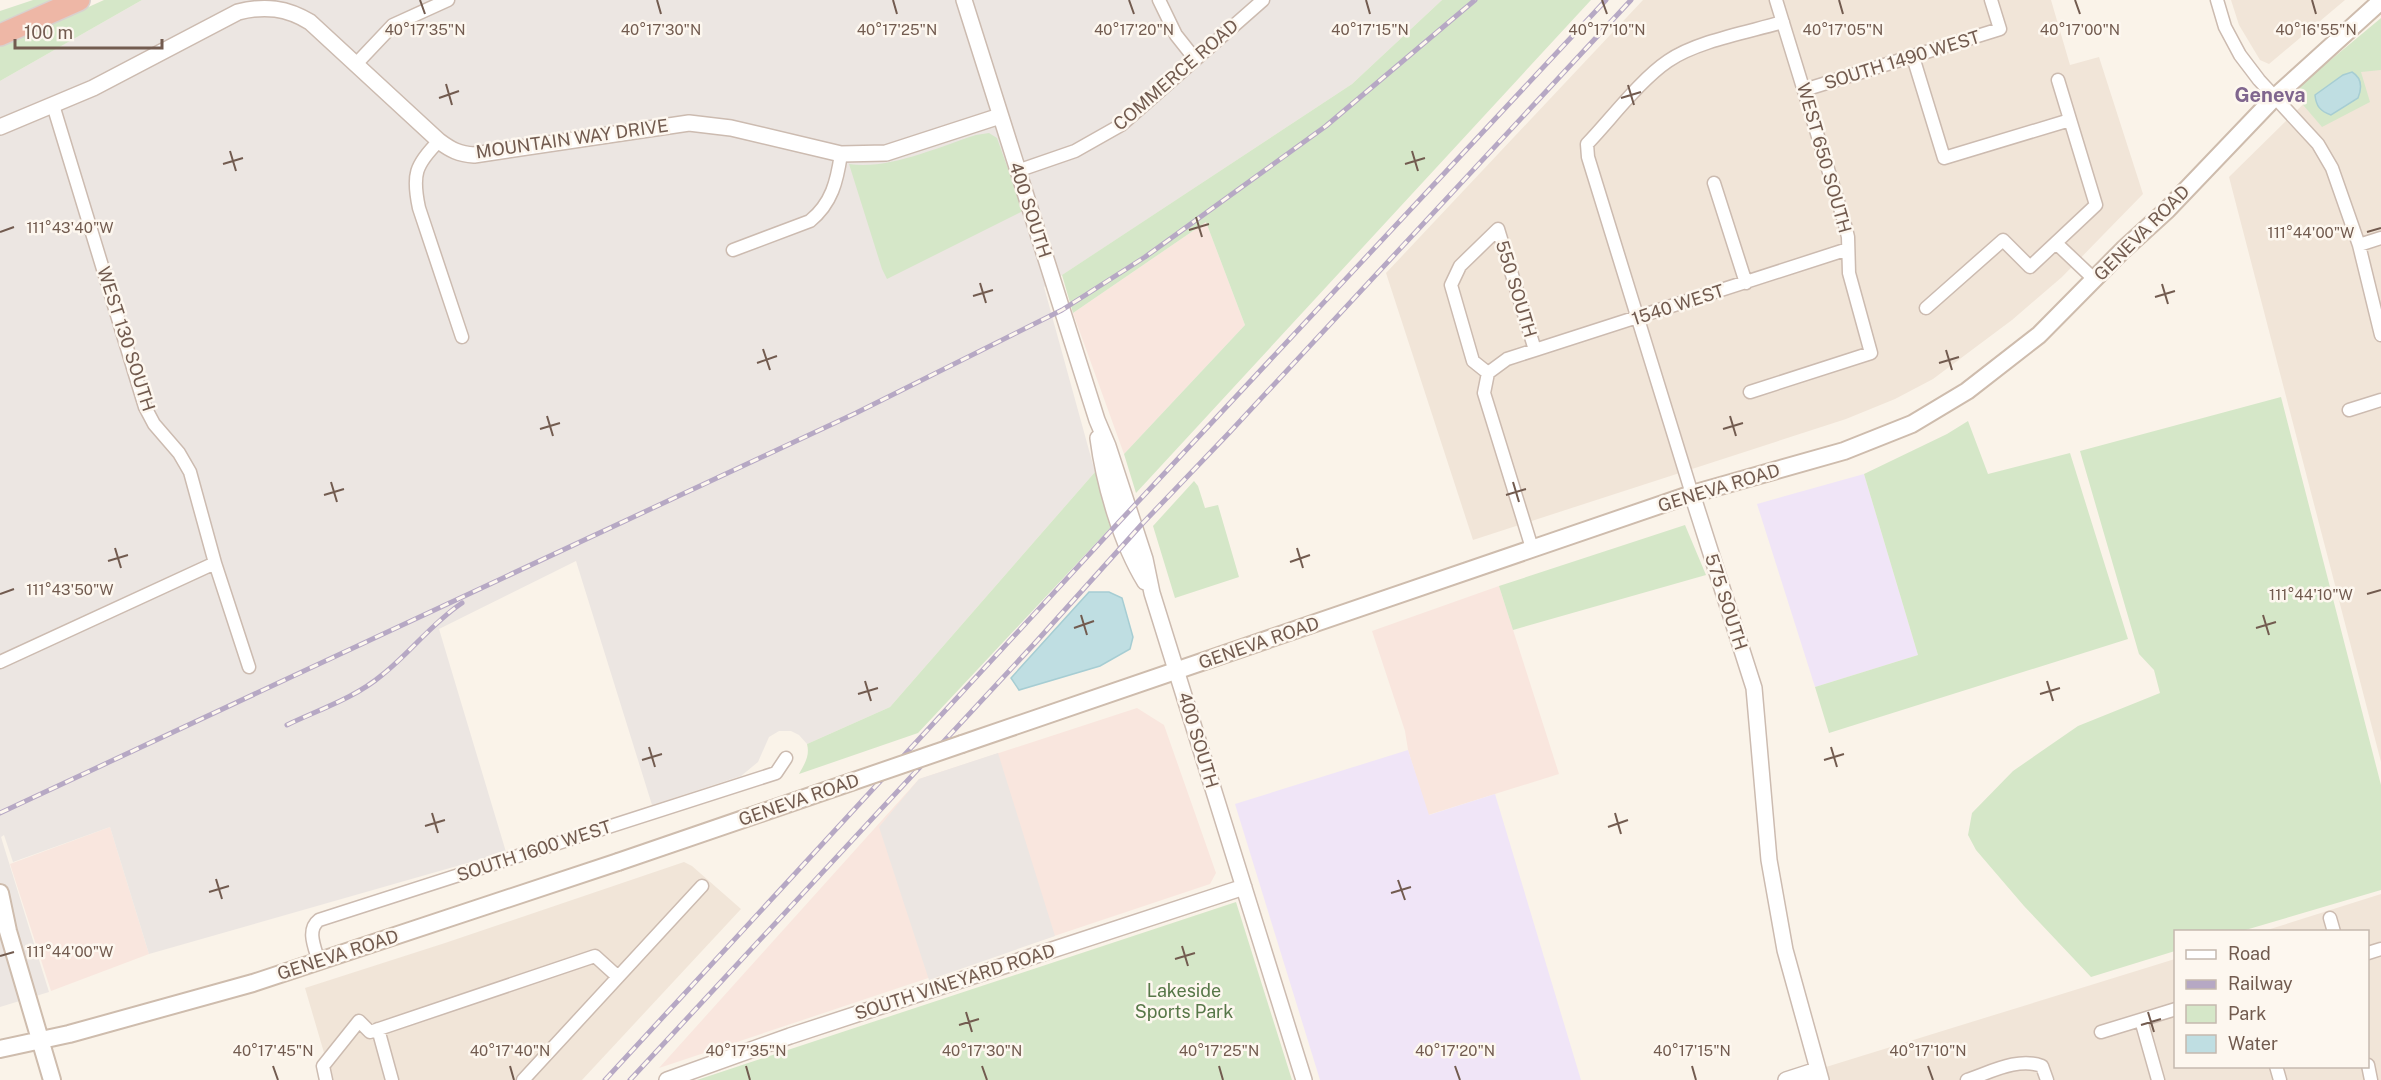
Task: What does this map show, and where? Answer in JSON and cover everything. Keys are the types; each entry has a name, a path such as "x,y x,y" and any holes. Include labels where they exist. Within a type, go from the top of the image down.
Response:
{"highway":[{"path":"0,35 79,0"}],"main road":[{"name":"GENEVA ROAD","path":"0,1049 189,1002 319,962 618,862 1532,548 1692,495 1844,451 1911,424 1967,391 2020,351 2167,210 2275,97 2381,1"},
{"path":"0,893 8,931 52,1080"}],"street":[{"path":"357,63 393,26 448,0"},
{"name":"400 SOUTH","path":"964,0 1097,420 1108,446 1142,549 1152,593 1304,1080"},
{"path":"1159,0 1176,35 1196,59"},
{"name":"COMMERCE ROAD","path":"1017,171 1076,151 1121,125 1263,0"},
{"name":"WEST 650 SOUTH","path":"1750,392 1871,353 1849,273 1844,221 1776,0"},
{"name":"SOUTH 1490 WEST","path":"1804,90 2000,29 1991,0"},
{"path":"2217,0 2225,27 2240,55 2318,144 2332,168 2359,245 2381,335"},
{"name":"MOUNTAIN WAY DRIVE","path":"0,127 93,88 218,21 250,9 275,8 300,16 317,27 440,141 453,151 474,155 689,123 731,128 841,154 886,153 1000,116"},
{"name":"575 SOUTH","path":"1782,22 1686,50 1667,61 1651,75 1587,144 1588,157 1754,688 1769,860 1785,950 1819,1075"},
{"path":"1913,57 1944,158 2070,120"},
{"path":"1926,308 2003,240 2030,267 2096,205 2058,80"},
{"name":"WEST 130 SOUTH","path":"53,105 145,407 154,424 179,453 189,472 215,563 249,667"},
{"path":"440,141 424,156 417,168 415,189 419,208 462,337"},
{"path":"733,249 810,221 821,213 834,188 841,154"},
{"path":"1714,183 1746,283"},
{"name":"550 SOUTH","path":"1488,373 1473,361 1451,285 1460,266 1498,229 1535,350"},
{"path":"2359,245 2381,238"},
{"path":"2056,243 2095,280"},
{"name":"1540 WEST","path":"1488,373 1507,360 1535,350 1848,249"},
{"path":"1488,373 1484,393 1532,548"},
{"path":"2349,410 2381,400"},
{"path":"0,662 215,563"},
{"name":"SOUTH 1600 WEST","path":"319,962 312,938 312,928 319,920 776,773 786,758"},
{"path":"523,1080 702,886"},
{"name":"SOUTH VINEYARD ROAD","path":"667,1080 780,1039 1244,887"},
{"path":"2330,918 2333,930"},
{"path":"326,1080 323,1066 359,1022 370,1032 595,956 617,976"},
{"path":"2101,1032 2174,1009"},
{"path":"2141,1020 2158,1080"},
{"path":"378,1029 392,1080"},
{"path":"1967,1080 2019,1063 2031,1062 2042,1066 2046,1080"},
{"path":"1786,1080 1819,1075"}],"shaded area":[{"path":"142,0 1442,0 1352,84 1044,287 1095,472 890,707 807,744 799,735 791,731 779,731 769,737 758,762 741,776 652,805 576,561 439,629 506,852 149,954 110,827 13,862 4,835 1,837 49,992 0,1007 0,81"},
{"path":"1643,0 2051,0 2070,65 2099,57 2143,194 2062,277 2012,320 1933,379 1895,399 1846,419 1473,540 1386,273"},
{"path":"2231,0 2345,0 2269,64 2260,60 2239,25"},
{"path":"2381,33 2381,762 2229,177 2335,73"},
{"path":"1206,222 1245,325 1124,454 1073,313"},
{"path":"1864,474 1918,655 1815,687 1757,504"},
{"path":"1499,586 1559,774 1428,815 1408,750 1405,731 1372,631"},
{"path":"1137,708 1164,725 1216,873 1210,884 659,1068 919,779"},
{"path":"1408,750 1429,815 1495,794 1581,1080 1320,1080 1235,804"},
{"path":"998,753 1055,936 929,980 879,827 919,779"},
{"path":"110,827 149,954 51,991 10,864"},
{"path":"684,862 692,866 741,909 582,1080 332,1080 305,988"},
{"path":"2381,894 2381,1080 1830,1080 1826,1067 2174,959 2174,1068 2369,1068 2369,930 2267,930"}],"green space":[{"path":"33,0 57,0 0,25 0,11"},
{"path":"104,0 142,0 0,81 0,47"},
{"path":"1442,0 1591,0 1136,493 1124,454 1245,325 1206,222 1073,313 1062,275 1352,84"},
{"path":"2381,18 2381,70 2361,72 2370,102 2322,127 2298,99 2297,88"},
{"path":"989,133 997,138 1023,211 887,279 849,164 880,164 897,161 976,135"},
{"path":"2281,397 2381,785 2381,890 2245,930 2174,930 2174,951 2091,977 2024,906 1976,850 1968,835 1972,813 2013,771 2078,726 2160,693 2154,670 2139,654 2080,451"},
{"path":"1968,421 1988,474 2070,453 2128,639 1829,733 1815,687 1918,655 1864,474 1947,434"},
{"path":"1095,472 1113,525 918,733 799,774 807,756 807,744 890,707"},
{"path":"1194,481 1198,486 1205,508 1218,505 1239,577 1175,598 1153,526"},
{"path":"1685,525 1706,575 1513,630 1499,586"},
{"name":"Lakeside Sports Park","path":"1236,902 1292,1080 697,1080"}],"water":[{"path":"2352,72 2358,77 2360,84 2358,98 2331,115 2321,110 2315,95 2343,75"},
{"path":"1089,592 1109,592 1122,598 1133,637 1130,649 1100,666 1019,690 1011,678"}],"railway":[{"path":"0,813 856,413 1062,310 1145,257 1326,126 1475,0"},
{"path":"605,1080 1119,522 1606,0"},
{"path":"630,1080 1035,643 1142,524 1631,0"},
{"path":"287,725 348,697 371,683 462,603"}],"district":[{"name":"Geneva","path":"2270,95"}]}
